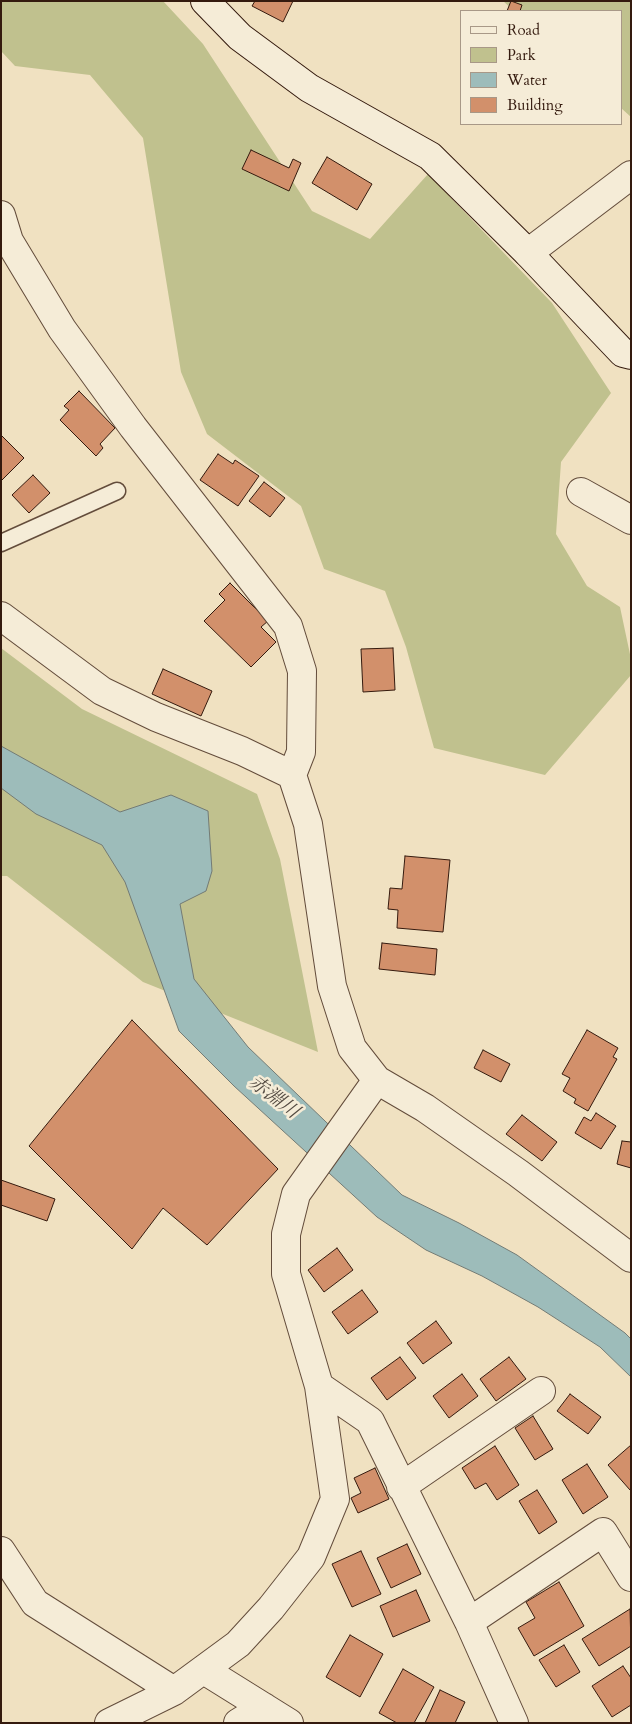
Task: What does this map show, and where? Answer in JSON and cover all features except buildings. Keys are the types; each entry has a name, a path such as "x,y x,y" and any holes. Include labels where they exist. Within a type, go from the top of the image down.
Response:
{"street":[{"path":"204,1 240,37 309,88 430,156 528,253 623,352 631,355"},
{"path":"528,253 627,185"},
{"path":"1,215 10,241 62,328 134,428 288,626 302,671 301,752 292,775 308,824 332,986 352,1048 377,1080 425,1108 518,1173 631,1258"},
{"path":"581,492 631,520"},
{"path":"1,616 102,691 156,717 242,751 292,775"},
{"path":"109,1723 174,1692 238,1644 271,1608 312,1557 334,1499 319,1386 286,1274 286,1234 296,1194 377,1080"},
{"path":"319,1386 370,1421 469,1622 514,1723"},
{"path":"401,1487 541,1390"},
{"path":"469,1622 603,1532 631,1577"},
{"path":"1,1551 35,1603 174,1692"},
{"path":"204,1670 289,1723"},
{"path":"238,1723 264,1707"}],"lane":[{"path":"1,544 117,491"}],"green space":[{"path":"1,1 163,1 203,44 312,211 370,239 428,174 552,303 611,393 561,462 556,534 587,586 620,607 631,659 631,675 545,775 434,748 406,647 385,591 324,569 301,506 207,434 181,372 143,138 90,75 15,66 1,51"},
{"path":"503,1 631,1 631,117 622,109 622,10 513,10"},
{"path":"1,648 82,709 257,794 280,859 318,1052 143,982 7,876 1,876"}],"water":[{"name":"赤淵川","path":"1,746 120,812 171,795 208,811 212,871 206,891 180,904 194,979 248,1047 402,1195 459,1223 517,1255 625,1333 631,1339 631,1377 600,1347 538,1307 482,1276 426,1250 377,1217 234,1086 179,1031 125,882 102,845 36,814 1,788"}]}
